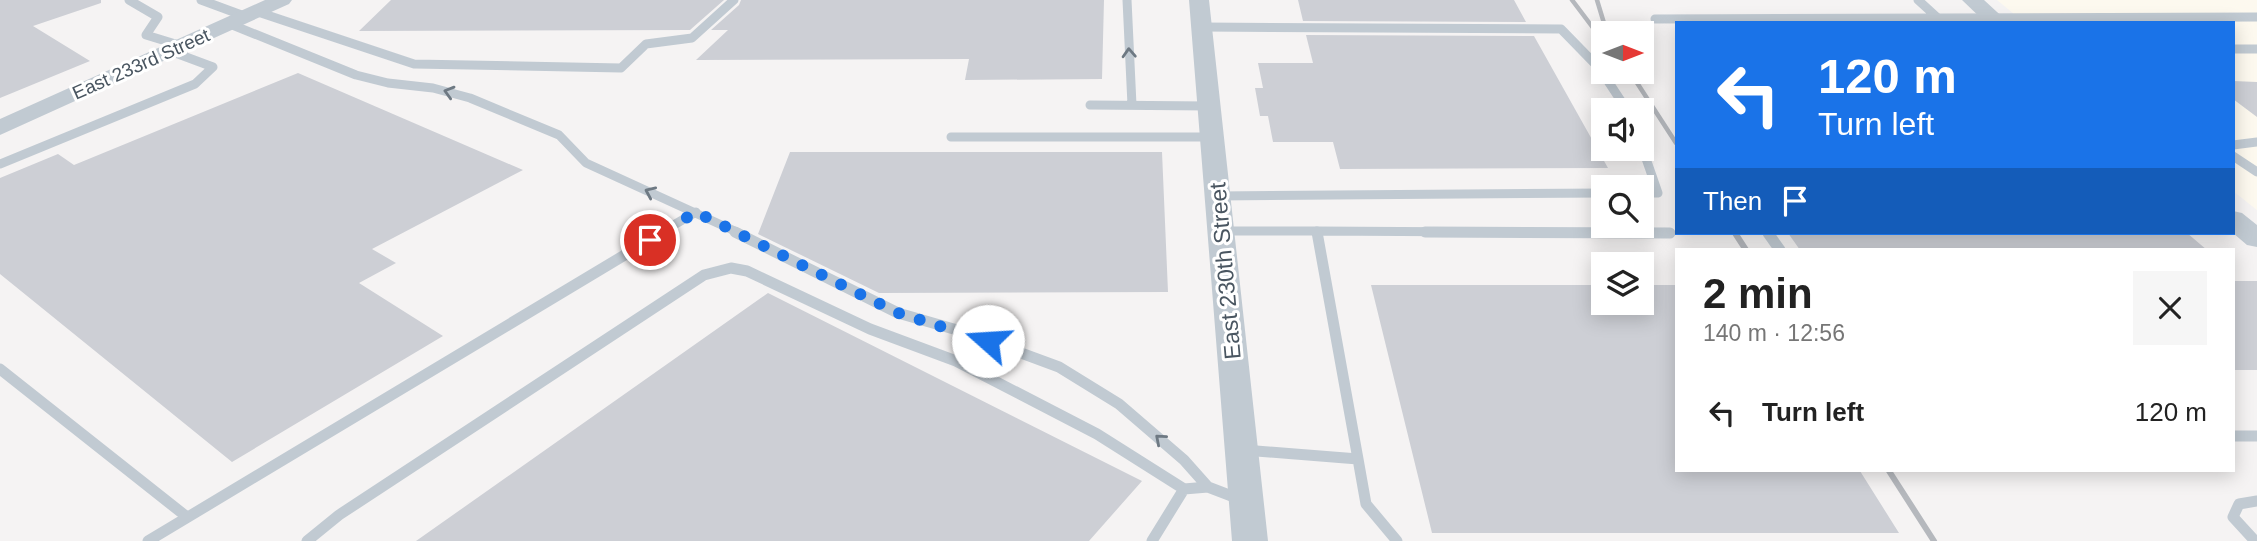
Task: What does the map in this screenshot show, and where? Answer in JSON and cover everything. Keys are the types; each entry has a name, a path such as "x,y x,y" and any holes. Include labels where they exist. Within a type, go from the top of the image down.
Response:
{"street":[{"name":"East 233rd Street","path":"0,128 282,0"},
{"path":"1972,0 1996,21"},
{"name":"East 230th Street","path":"1200,14 1250,541"},
{"path":"2235,221 2257,239"}],"lane":[{"path":"0,164 194,84 214,67 146,35 158,17 129,0"},
{"path":"201,0 245,17 356,75 388,83 433,88 470,98 559,135 586,163 696,212 898,313 964,332 1059,367 1119,404 1184,460 1208,487"},
{"path":"245,17 334,39 414,64 621,68 646,44 692,38 734,0"},
{"path":"1127,0 1132,105"},
{"path":"1918,0 1940,20"},
{"path":"1200,14 1561,29 1600,69 1619,98"},
{"path":"1655,19 1996,21 2257,17"},
{"path":"2235,49 2257,49"},
{"path":"1090,105 1209,106"},
{"path":"951,137 1212,138"},
{"path":"2235,145 2257,142"},
{"path":"2235,157 2257,172"},
{"path":"1217,196 1591,193"},
{"path":"148,541 696,212"},
{"path":"1221,231 1670,233"},
{"path":"1317,231 1366,504 1397,541"},
{"path":"307,541 339,515 704,275 731,268 747,271 870,329 956,361 1097,434 1184,489 1208,487 1247,502"},
{"path":"0,369 187,517"},
{"path":"2235,436 2257,436"},
{"path":"1241,450 1358,459"},
{"path":"1152,541 1184,489"},
{"path":"2255,541 2233,517 2239,504 2257,501"}],"shaded area":[{"path":"1997,0 2257,0 2257,210 2235,193 2235,21 2023,21"}],"building":[{"path":"0,0 101,0 101,3 33,26 90,61 0,98"},
{"path":"391,0 724,0 690,30 359,31"},
{"path":"741,0 1104,0 1102,79 965,80 969,59 696,60 728,30 711,30 739,5"},
{"path":"1298,0 1514,0 1526,22 1303,21"},
{"path":"1306,35 1534,36 1591,138 1591,161 1604,161 1608,168 1340,169 1333,142 1273,142 1268,116 1260,116 1255,88 1263,88 1258,63 1313,63"},
{"path":"298,73 523,170 372,249 396,263 359,283 443,336 232,462 0,274 0,178 58,154 74,165"},
{"path":"2235,81 2257,82 2257,117 2235,100"},
{"path":"790,152 1162,152 1168,292 879,293 758,234"},
{"path":"1789,235 2189,235 2205,248 1799,248"},
{"path":"2235,281 2257,281 2257,370 2235,370"},
{"path":"1371,285 1591,285 1591,315 1654,315 1654,285 1675,285 1675,472 1861,472 1899,533 1432,533"},
{"path":"768,293 1142,481 1089,541 416,541"}],"railway":[{"path":"1572,0 1591,25"},
{"path":"1597,0 1603,21"},
{"path":"1638,84 1675,141"},
{"path":"1736,235 1745,248"},
{"path":"1890,472 1934,541"}],"route":[{"path":"650,240 696,212 898,313 988,341"}]}
